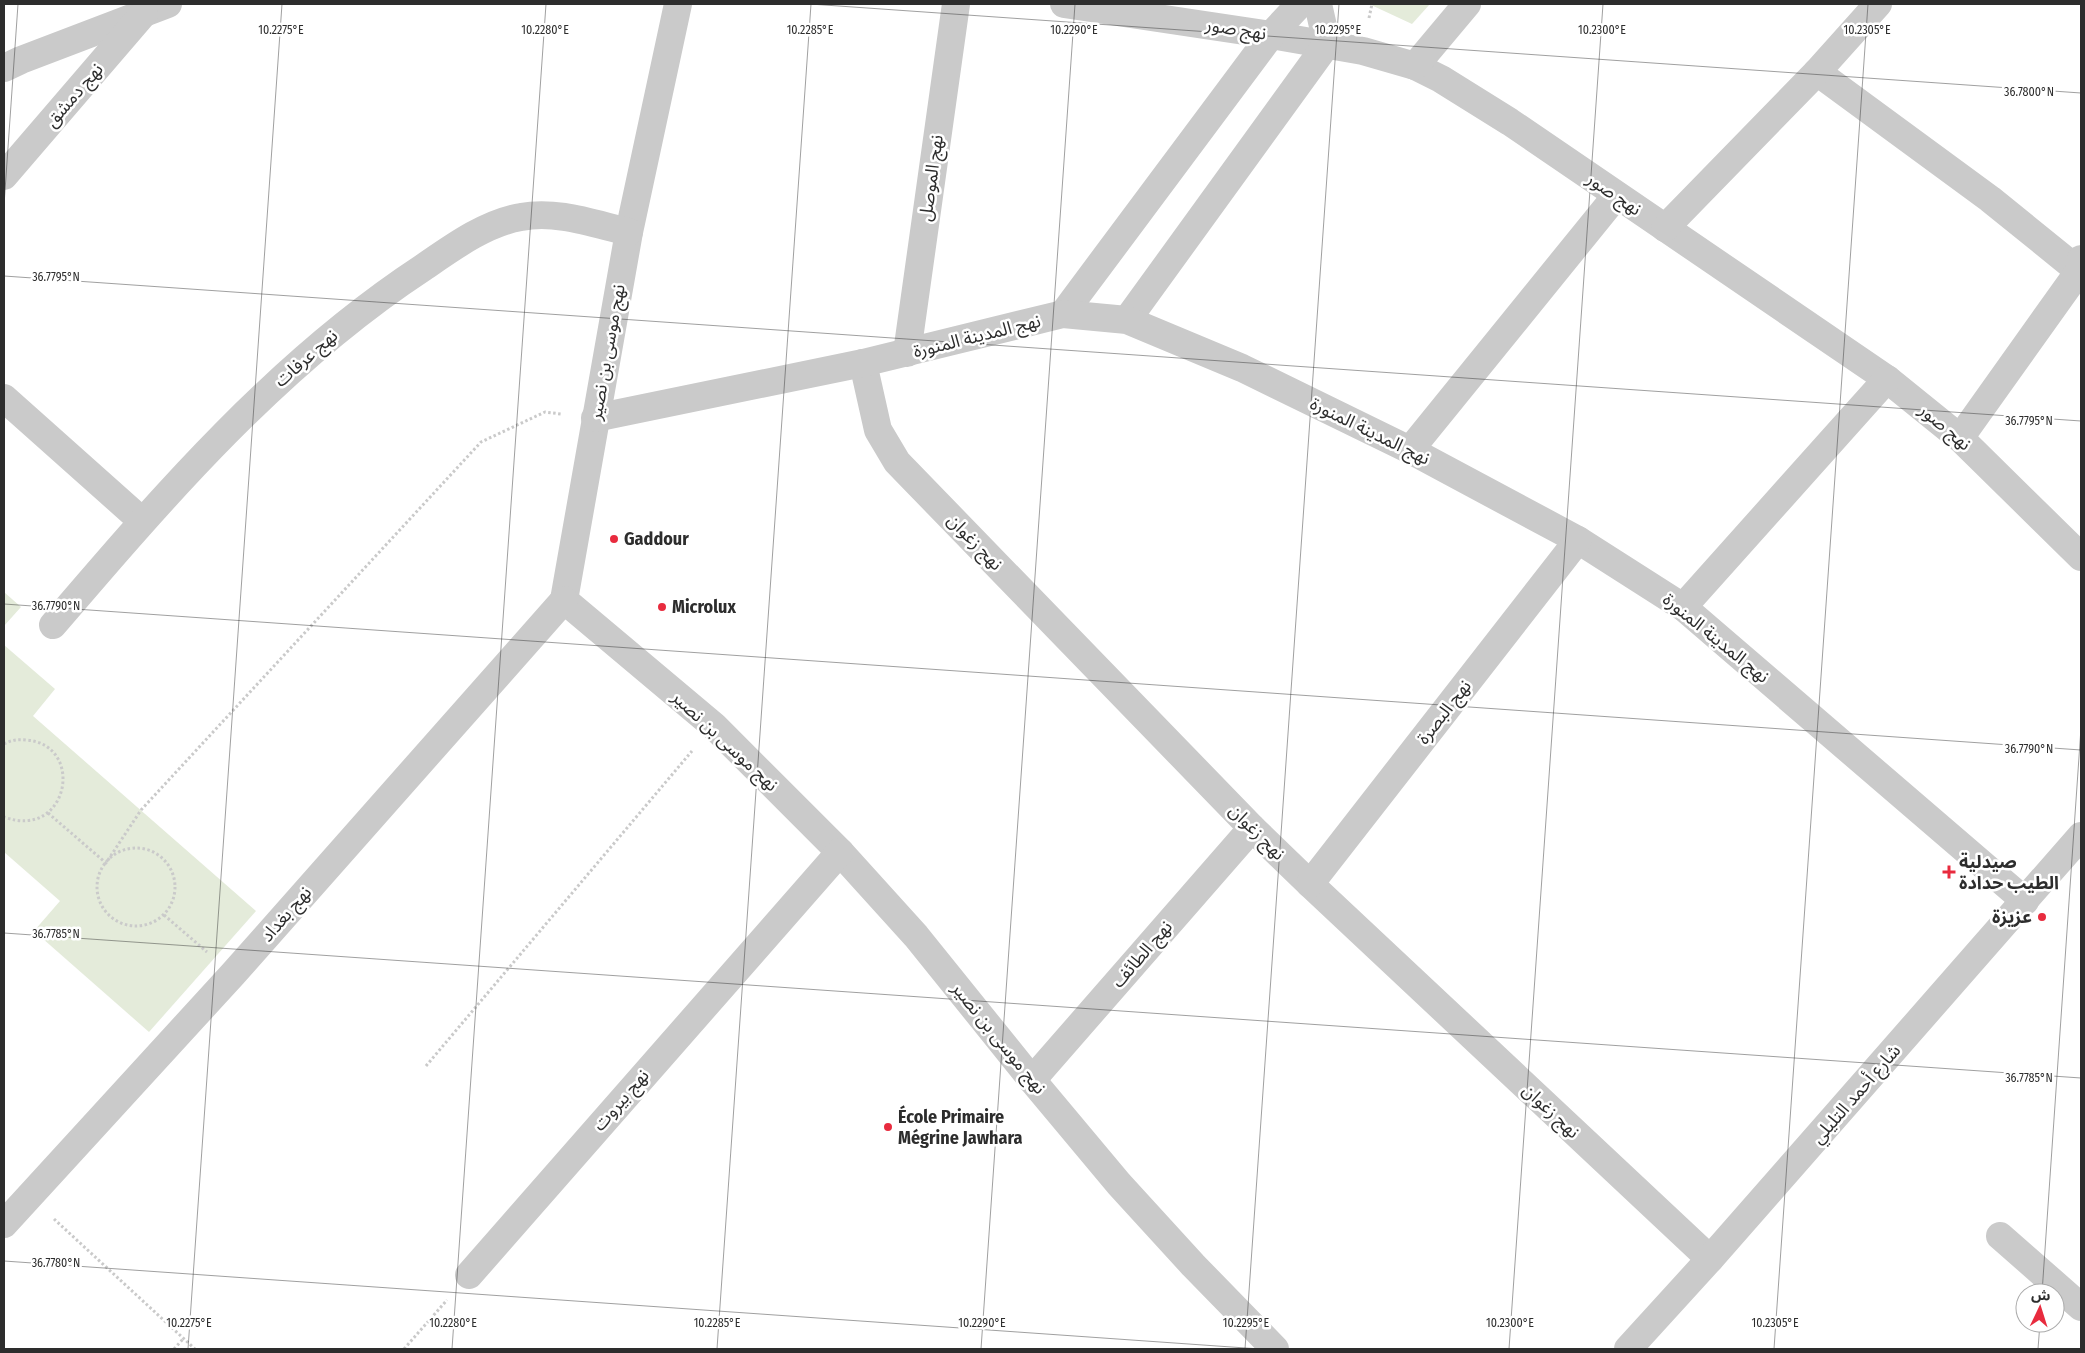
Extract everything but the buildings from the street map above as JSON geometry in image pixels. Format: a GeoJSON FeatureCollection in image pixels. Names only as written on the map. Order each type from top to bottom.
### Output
{"type":"FeatureCollection","features":[{"type":"Feature","properties":{"kind":"street","name":"نهج موسى بن نصير"},"geometry":{"type":"LineString","coordinates":[[678,4],[629,232],[564,600],[714,726],[840,852],[916,936],[1032,1080],[1126,1191],[1193,1265],[1275,1349]]}},
{"type":"Feature","properties":{"kind":"street","name":"نهج الموصل"},"geometry":{"type":"LineString","coordinates":[[907,353],[956,4]]}},
{"type":"Feature","properties":{"kind":"street","name":"نهج صور"},"geometry":{"type":"LineString","coordinates":[[1064,4],[1272,35],[1363,51],[1415,66],[1441,79],[1510,122],[1887,379],[1960,438],[2081,557]]}},
{"type":"Feature","properties":{"kind":"street"},"geometry":{"type":"LineString","coordinates":[[1063,314],[1272,35],[1300,4]]}},
{"type":"Feature","properties":{"kind":"street"},"geometry":{"type":"LineString","coordinates":[[1127,320],[1327,44],[1318,4]]}},
{"type":"Feature","properties":{"kind":"street"},"geometry":{"type":"LineString","coordinates":[[1415,66],[1467,4]]}},
{"type":"Feature","properties":{"kind":"street"},"geometry":{"type":"LineString","coordinates":[[1665,228],[1817,72],[1878,4]]}},
{"type":"Feature","properties":{"kind":"street"},"geometry":{"type":"LineString","coordinates":[[4,68],[156,8]]}},
{"type":"Feature","properties":{"kind":"street","name":"نهج دمشق"},"geometry":{"type":"LineString","coordinates":[[4,176],[156,8]]}},
{"type":"Feature","properties":{"kind":"street"},"geometry":{"type":"LineString","coordinates":[[1817,72],[2080,265],[1960,438]]}},
{"type":"Feature","properties":{"kind":"street"},"geometry":{"type":"LineString","coordinates":[[1410,450],[1616,196]]}},
{"type":"Feature","properties":{"kind":"street","name":"نهج عرفات"},"geometry":{"type":"LineString","coordinates":[[53,625],[142,521],[236,422],[290,371],[387,291],[448,251],[503,221],[537,215],[573,218],[629,232]]}},
{"type":"Feature","properties":{"kind":"street","name":"نهج المدينة المنورة"},"geometry":{"type":"LineString","coordinates":[[595,418],[863,363],[1063,314],[1127,320],[1242,368],[1410,450],[1578,540],[1683,607],[2025,902]]}},
{"type":"Feature","properties":{"kind":"street","name":"نهج زغوان"},"geometry":{"type":"LineString","coordinates":[[863,363],[878,430],[897,462],[1252,828],[1710,1259]]}},
{"type":"Feature","properties":{"kind":"street"},"geometry":{"type":"LineString","coordinates":[[1683,607],[1887,379]]}},
{"type":"Feature","properties":{"kind":"street"},"geometry":{"type":"LineString","coordinates":[[4,398],[142,521]]}},
{"type":"Feature","properties":{"kind":"street","name":"نهج البصرة"},"geometry":{"type":"LineString","coordinates":[[1310,884],[1578,540]]}},
{"type":"Feature","properties":{"kind":"street","name":"نهج بغداد"},"geometry":{"type":"LineString","coordinates":[[4,1224],[233,974],[564,600]]}},
{"type":"Feature","properties":{"kind":"street","name":"نهج الطائف"},"geometry":{"type":"LineString","coordinates":[[1032,1080],[1252,828]]}},
{"type":"Feature","properties":{"kind":"street","name":"شارع أحمد التليلي"},"geometry":{"type":"LineString","coordinates":[[1628,1349],[1710,1259],[2081,836]]}},
{"type":"Feature","properties":{"kind":"street","name":"نهج بيروت"},"geometry":{"type":"LineString","coordinates":[[469,1275],[840,852]]}},
{"type":"Feature","properties":{"kind":"street"},"geometry":{"type":"LineString","coordinates":[[2000,1236],[2081,1308]]}},
{"type":"Feature","properties":{"kind":"path"},"geometry":{"type":"LineString","coordinates":[[106,862],[123,851],[136,848],[158,855],[168,864],[174,876],[176,890],[172,904],[164,915],[144,926],[130,926],[116,921],[106,912],[98,897],[97,884],[99,874],[106,862],[141,810],[481,442],[545,412],[595,418]]}},
{"type":"Feature","properties":{"kind":"path"},"geometry":{"type":"LineString","coordinates":[[426,1066],[714,726]]}},
{"type":"Feature","properties":{"kind":"path"},"geometry":{"type":"LineString","coordinates":[[4,744],[19,740],[33,740],[53,752],[61,764],[64,786],[58,802],[39,818],[14,821],[4,817]]}},
{"type":"Feature","properties":{"kind":"path"},"geometry":{"type":"LineString","coordinates":[[48,812],[106,862]]}},
{"type":"Feature","properties":{"kind":"path"},"geometry":{"type":"LineString","coordinates":[[164,915],[233,974]]}},
{"type":"Feature","properties":{"kind":"path"},"geometry":{"type":"LineString","coordinates":[[29,1196],[195,1349]]}},
{"type":"Feature","properties":{"kind":"path"},"geometry":{"type":"LineString","coordinates":[[404,1349],[469,1275]]}},
{"type":"Feature","properties":{"kind":"path"},"geometry":{"type":"LineString","coordinates":[[174,1349],[183,1339]]}},
{"type":"Feature","properties":{"kind":"green space"},"geometry":{"type":"Polygon","coordinates":[[[1369,4],[1430,4],[1412,24],[1369,4]]]}},
{"type":"Feature","properties":{"kind":"green space"},"geometry":{"type":"Polygon","coordinates":[[[4,592],[21,607],[4,626],[4,592]]]}},
{"type":"Feature","properties":{"kind":"green space"},"geometry":{"type":"Polygon","coordinates":[[[4,645],[55,689],[33,716],[256,911],[149,1032],[34,931],[60,901],[4,852],[4,645]]]}},
{"type":"Feature","properties":{"kind":"place","name":"Gaddour"},"geometry":{"type":"Point","coordinates":[614,539]}},
{"type":"Feature","properties":{"kind":"place","name":"Microlux"},"geometry":{"type":"Point","coordinates":[662,607]}},
{"type":"Feature","properties":{"kind":"place","name":"صيدلية الطيب حدادة"},"geometry":{"type":"Point","coordinates":[1949,872]}},
{"type":"Feature","properties":{"kind":"place","name":"عزيزة"},"geometry":{"type":"Point","coordinates":[2042,917]}},
{"type":"Feature","properties":{"kind":"place","name":"École Primaire Mégrine Jawhara"},"geometry":{"type":"Point","coordinates":[888,1127]}}]}
